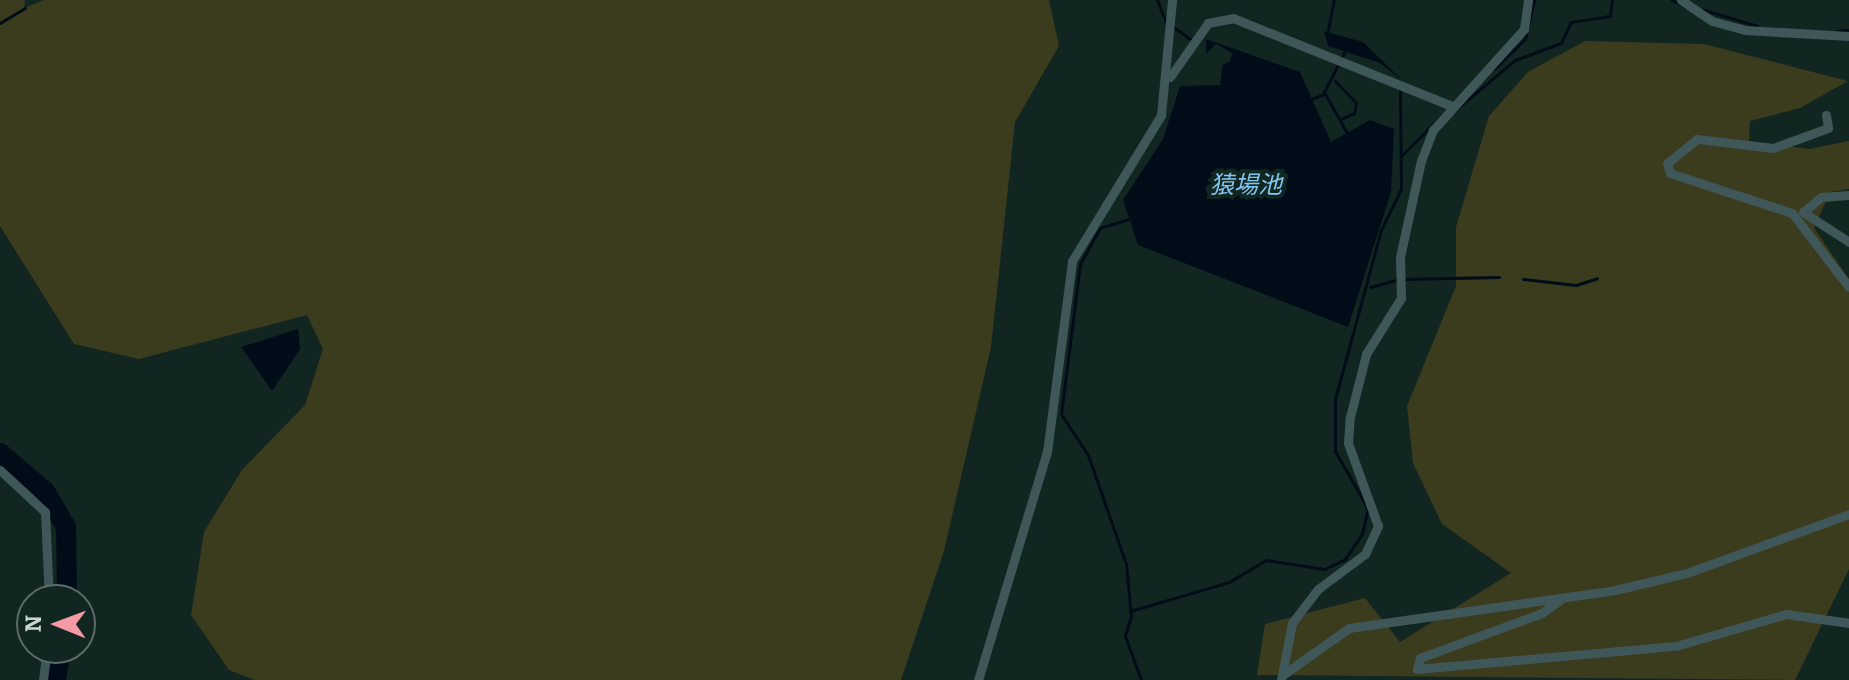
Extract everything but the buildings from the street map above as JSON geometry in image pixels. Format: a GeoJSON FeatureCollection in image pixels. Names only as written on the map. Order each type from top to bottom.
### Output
{"type":"FeatureCollection","features":[{"type":"Feature","properties":{"kind":"street"},"geometry":{"type":"LineString","coordinates":[[1170,77],[1172,0]]}},
{"type":"Feature","properties":{"kind":"street"},"geometry":{"type":"LineString","coordinates":[[1282,677],[1292,623],[1318,589],[1365,554],[1378,526],[1348,443],[1350,417],[1366,354],[1401,298],[1400,257],[1421,161],[1448,111],[1515,42],[1528,0]]}},
{"type":"Feature","properties":{"kind":"street"},"geometry":{"type":"LineString","coordinates":[[1681,0],[1694,11],[1745,30],[1849,36]]}},
{"type":"Feature","properties":{"kind":"street"},"geometry":{"type":"LineString","coordinates":[[978,680],[1047,452],[1076,247],[1143,155],[1170,77],[1208,23],[1226,17],[1343,57],[1448,111]]}},
{"type":"Feature","properties":{"kind":"street"},"geometry":{"type":"LineString","coordinates":[[1826,115],[1828,128],[1773,148],[1697,139],[1667,163],[1670,173],[1792,213],[1849,287]]}},
{"type":"Feature","properties":{"kind":"street"},"geometry":{"type":"LineString","coordinates":[[1849,195],[1821,197],[1803,212],[1849,242]]}},
{"type":"Feature","properties":{"kind":"street"},"geometry":{"type":"LineString","coordinates":[[0,470],[45,512],[48,584]]}},
{"type":"Feature","properties":{"kind":"street"},"geometry":{"type":"LineString","coordinates":[[1282,677],[1349,628],[1429,611],[1561,599],[1687,573],[1849,514]]}},
{"type":"Feature","properties":{"kind":"street"},"geometry":{"type":"LineString","coordinates":[[1561,599],[1542,613],[1420,658],[1417,669],[1676,646],[1786,614],[1849,623]]}},
{"type":"Feature","properties":{"kind":"shaded area"},"geometry":{"type":"Polygon","coordinates":[[[0,0],[25,0],[24,8],[44,0],[1049,0],[1059,46],[1015,122],[991,347],[944,551],[901,680],[255,680],[229,670],[191,615],[204,532],[242,470],[305,405],[323,349],[307,315],[139,359],[74,344],[0,226],[0,0]]]}},
{"type":"Feature","properties":{"kind":"shaded area"},"geometry":{"type":"Polygon","coordinates":[[[1585,41],[1704,44],[1848,81],[1800,108],[1750,121],[1749,141],[1809,149],[1849,141],[1849,189],[1830,192],[1814,228],[1849,279],[1849,569],[1795,680],[1257,675],[1265,624],[1365,598],[1400,642],[1511,573],[1442,524],[1413,463],[1407,406],[1456,286],[1456,227],[1489,116],[1528,72],[1585,41]]]}},
{"type":"Feature","properties":{"kind":"water"},"geometry":{"type":"Polygon","coordinates":[[[1324,31],[1363,42],[1403,81],[1380,63],[1328,46],[1324,31]]]}},
{"type":"Feature","properties":{"kind":"water","name":"猿場池"},"geometry":{"type":"Polygon","coordinates":[[[1206,39],[1300,72],[1331,142],[1370,120],[1394,129],[1391,192],[1348,327],[1138,245],[1123,200],[1163,139],[1180,86],[1220,85],[1223,64],[1230,62],[1232,53],[1216,44],[1206,54],[1206,39]]]}},
{"type":"Feature","properties":{"kind":"water"},"geometry":{"type":"Polygon","coordinates":[[[298,329],[300,349],[272,391],[241,347],[298,329]]]}},
{"type":"Feature","properties":{"kind":"waterway"},"geometry":{"type":"LineString","coordinates":[[1157,0],[1166,22]]}},
{"type":"Feature","properties":{"kind":"waterway"},"geometry":{"type":"LineString","coordinates":[[1327,35],[1334,0]]}},
{"type":"Feature","properties":{"kind":"waterway"},"geometry":{"type":"LineString","coordinates":[[1494,69],[1525,39],[1534,0]]}},
{"type":"Feature","properties":{"kind":"waterway"},"geometry":{"type":"LineString","coordinates":[[1454,111],[1515,60],[1561,43],[1571,22],[1610,16],[1612,0]]}},
{"type":"Feature","properties":{"kind":"waterway"},"geometry":{"type":"LineString","coordinates":[[1672,0],[1694,11]]}},
{"type":"Feature","properties":{"kind":"waterway"},"geometry":{"type":"LineString","coordinates":[[0,23],[25,8]]}},
{"type":"Feature","properties":{"kind":"waterway"},"geometry":{"type":"LineString","coordinates":[[1701,9],[1758,26]]}},
{"type":"Feature","properties":{"kind":"waterway"},"geometry":{"type":"LineString","coordinates":[[1175,28],[1190,39]]}},
{"type":"Feature","properties":{"kind":"waterway"},"geometry":{"type":"LineString","coordinates":[[1837,31],[1849,30]]}},
{"type":"Feature","properties":{"kind":"waterway"},"geometry":{"type":"LineString","coordinates":[[1346,49],[1324,92],[1347,133]]}},
{"type":"Feature","properties":{"kind":"waterway"},"geometry":{"type":"LineString","coordinates":[[1335,81],[1356,103],[1354,113],[1341,119]]}},
{"type":"Feature","properties":{"kind":"waterway"},"geometry":{"type":"LineString","coordinates":[[1130,611],[1229,582],[1266,560],[1324,569],[1345,559],[1362,534],[1368,509],[1335,451],[1335,399],[1381,230],[1401,189],[1400,86]]}},
{"type":"Feature","properties":{"kind":"waterway"},"geometry":{"type":"LineString","coordinates":[[1309,100],[1324,94]]}},
{"type":"Feature","properties":{"kind":"waterway"},"geometry":{"type":"LineString","coordinates":[[1401,156],[1443,114]]}},
{"type":"Feature","properties":{"kind":"waterway"},"geometry":{"type":"LineString","coordinates":[[1132,218],[1100,228],[1080,264],[1061,414],[1088,455],[1126,564],[1131,616],[1125,636],[1141,680]]}},
{"type":"Feature","properties":{"kind":"waterway"},"geometry":{"type":"LineString","coordinates":[[1405,279],[1499,277]]}},
{"type":"Feature","properties":{"kind":"waterway"},"geometry":{"type":"LineString","coordinates":[[1523,279],[1576,285],[1597,278]]}},
{"type":"Feature","properties":{"kind":"waterway"},"geometry":{"type":"LineString","coordinates":[[1370,287],[1397,280]]}},
{"type":"Feature","properties":{"kind":"waterway"},"geometry":{"type":"LineString","coordinates":[[0,453],[45,491],[66,527],[67,584]]}},
{"type":"Feature","properties":{"kind":"waterway"},"geometry":{"type":"LineString","coordinates":[[56,680],[58,664]]}}]}
